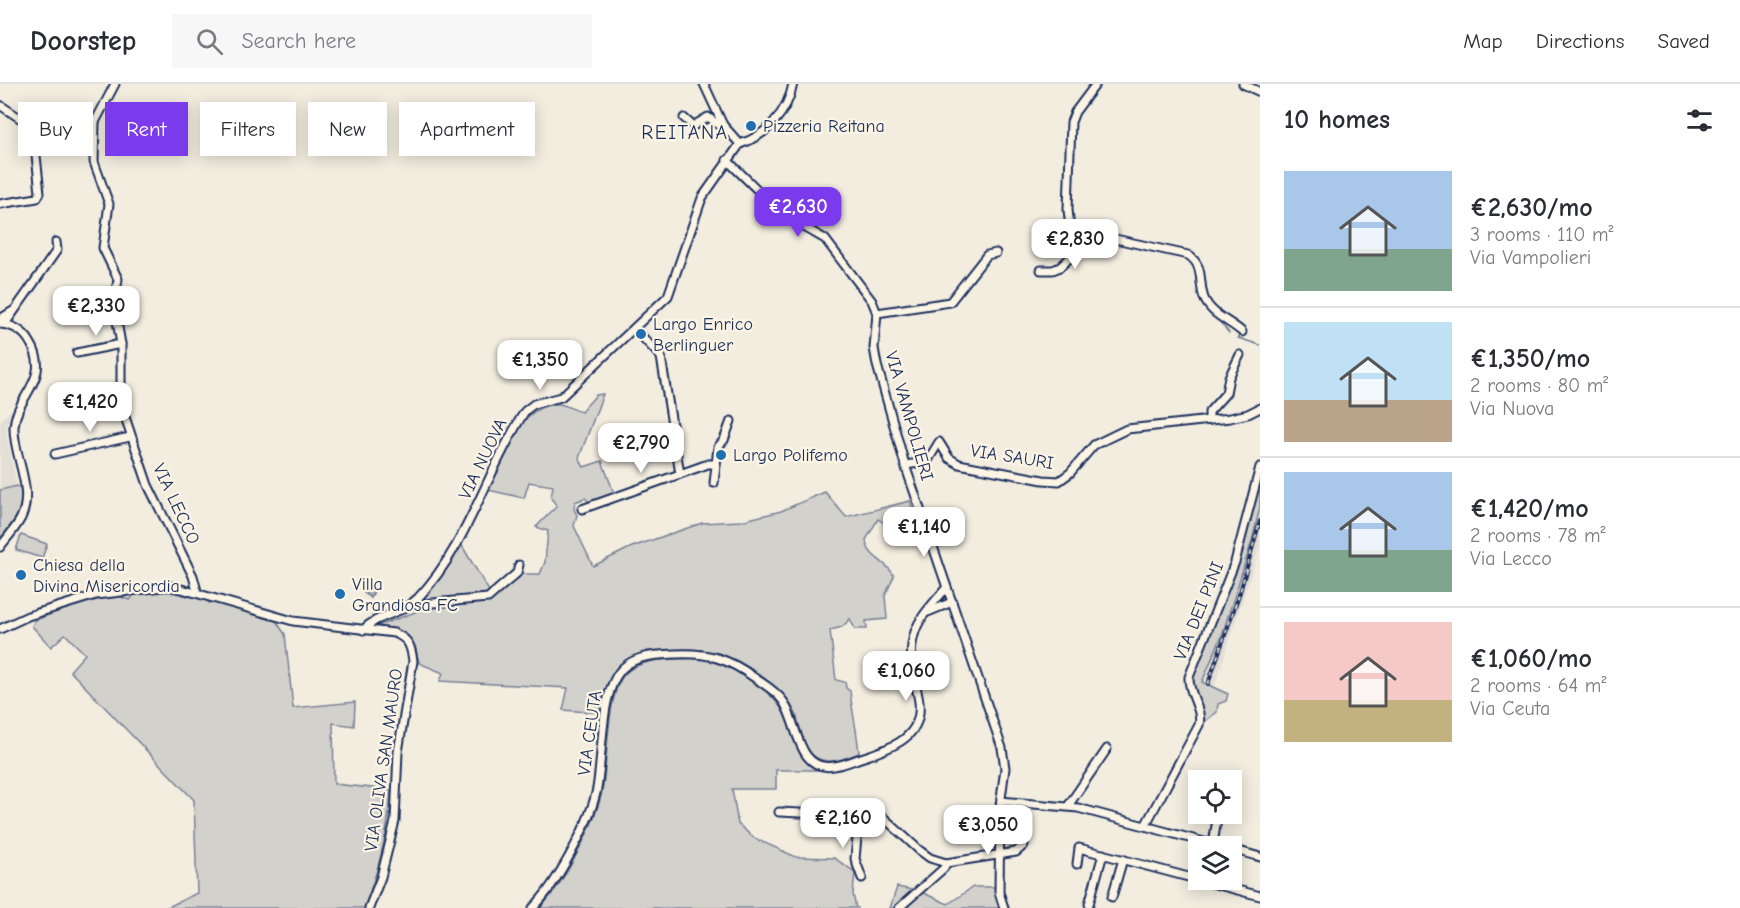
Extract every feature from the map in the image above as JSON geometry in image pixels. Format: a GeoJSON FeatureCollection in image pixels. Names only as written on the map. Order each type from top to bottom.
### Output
{"type":"FeatureCollection","features":[{"type":"Feature","properties":{"kind":"street","name":"VIA LECCO"},"geometry":{"type":"LineString","coordinates":[[115,84],[95,122],[94,162],[109,204],[102,243],[117,273],[114,313],[121,344],[119,387],[130,437],[148,485],[189,568],[197,591]]}},
{"type":"Feature","properties":{"kind":"street"},"geometry":{"type":"LineString","coordinates":[[704,84],[723,125],[740,144]]}},
{"type":"Feature","properties":{"kind":"street","name":"VIA NUOVA"},"geometry":{"type":"LineString","coordinates":[[363,630],[411,605],[445,566],[525,411],[534,404],[561,397],[635,329],[671,292],[697,210],[727,160],[740,144],[755,137],[780,116],[788,104],[793,84]]}},
{"type":"Feature","properties":{"kind":"street"},"geometry":{"type":"LineString","coordinates":[[1096,84],[1072,117],[1068,209],[1070,229],[1151,246],[1193,259],[1200,269],[1204,299],[1217,316],[1242,332]]}},
{"type":"Feature","properties":{"kind":"street"},"geometry":{"type":"LineString","coordinates":[[1243,84],[1260,93]]}},
{"type":"Feature","properties":{"kind":"street"},"geometry":{"type":"LineString","coordinates":[[0,105],[33,127],[40,194],[37,198],[0,204]]}},
{"type":"Feature","properties":{"kind":"street"},"geometry":{"type":"LineString","coordinates":[[684,118],[693,126],[708,117],[723,125]]}},
{"type":"Feature","properties":{"kind":"street"},"geometry":{"type":"LineString","coordinates":[[727,160],[783,215],[825,239],[872,301],[877,313],[950,302],[987,255],[996,253]]}},
{"type":"Feature","properties":{"kind":"street"},"geometry":{"type":"LineString","coordinates":[[1041,270],[1053,270],[1060,267],[1096,234]]}},
{"type":"Feature","properties":{"kind":"street"},"geometry":{"type":"LineString","coordinates":[[0,548],[19,522],[25,508],[26,491],[14,425],[18,410],[32,389],[37,369],[35,353],[29,340],[20,330],[2,322],[15,310],[57,250],[56,242]]}},
{"type":"Feature","properties":{"kind":"street","name":"VIA VAMPOLIERI"},"geometry":{"type":"LineString","coordinates":[[877,313],[875,355],[905,465],[1002,748],[1005,768],[1001,801],[999,892],[1004,908]]}},
{"type":"Feature","properties":{"kind":"street"},"geometry":{"type":"LineString","coordinates":[[635,329],[661,357],[680,474]]}},
{"type":"Feature","properties":{"kind":"street"},"geometry":{"type":"LineString","coordinates":[[77,353],[121,344]]}},
{"type":"Feature","properties":{"kind":"street"},"geometry":{"type":"LineString","coordinates":[[1209,420],[1209,412],[1226,393],[1229,377],[1240,355]]}},
{"type":"Feature","properties":{"kind":"street","name":"VIA SAURI"},"geometry":{"type":"LineString","coordinates":[[905,465],[927,462],[939,442],[949,458],[959,464],[1059,481],[1070,473],[1094,445],[1127,429],[1248,414],[1260,408]]}},
{"type":"Feature","properties":{"kind":"street"},"geometry":{"type":"LineString","coordinates":[[714,483],[718,447],[731,420]]}},
{"type":"Feature","properties":{"kind":"street"},"geometry":{"type":"LineString","coordinates":[[55,454],[130,437]]}},
{"type":"Feature","properties":{"kind":"street"},"geometry":{"type":"LineString","coordinates":[[582,509],[708,464],[716,464]]}},
{"type":"Feature","properties":{"kind":"street","name":"VIA DEI PINI"},"geometry":{"type":"LineString","coordinates":[[1145,826],[1199,725],[1200,715],[1190,694],[1189,677],[1235,562],[1260,467]]}},
{"type":"Feature","properties":{"kind":"street"},"geometry":{"type":"LineString","coordinates":[[411,605],[488,598],[517,573],[519,565]]}},
{"type":"Feature","properties":{"kind":"street"},"geometry":{"type":"LineString","coordinates":[[182,588],[190,575],[189,568]]}},
{"type":"Feature","properties":{"kind":"street","name":"VIA OLIVA SAN MAURO"},"geometry":{"type":"LineString","coordinates":[[0,629],[28,616],[96,595],[156,586],[197,591],[293,621],[394,633],[406,639],[412,648],[413,660],[398,752],[395,821],[381,877],[369,908]]}},
{"type":"Feature","properties":{"kind":"street","name":"VIA CEUTA"},"geometry":{"type":"LineString","coordinates":[[533,908],[553,885],[591,810],[598,784],[609,693],[615,677],[625,666],[649,656],[693,653],[729,661],[768,687],[782,700],[808,758],[819,765],[835,766],[897,745],[914,728],[919,705],[911,650],[916,627],[947,586]]}},
{"type":"Feature","properties":{"kind":"street"},"geometry":{"type":"LineString","coordinates":[[926,613],[952,602]]}},
{"type":"Feature","properties":{"kind":"street"},"geometry":{"type":"LineString","coordinates":[[1068,806],[1107,749]]}},
{"type":"Feature","properties":{"kind":"street"},"geometry":{"type":"LineString","coordinates":[[1001,801],[1068,806],[1188,838]]}},
{"type":"Feature","properties":{"kind":"street"},"geometry":{"type":"LineString","coordinates":[[779,812],[859,815],[887,819],[919,850],[930,858],[946,863],[1001,852],[1016,852],[1023,844]]}},
{"type":"Feature","properties":{"kind":"street"},"geometry":{"type":"LineString","coordinates":[[859,815],[855,859],[862,878]]}},
{"type":"Feature","properties":{"kind":"street"},"geometry":{"type":"LineString","coordinates":[[1077,864],[1079,848],[1260,896]]}},
{"type":"Feature","properties":{"kind":"street"},"geometry":{"type":"LineString","coordinates":[[1242,852],[1260,857]]}},
{"type":"Feature","properties":{"kind":"street"},"geometry":{"type":"LineString","coordinates":[[1089,904],[1103,854]]}},
{"type":"Feature","properties":{"kind":"street"},"geometry":{"type":"LineString","coordinates":[[1112,897],[1123,859]]}},
{"type":"Feature","properties":{"kind":"street"},"geometry":{"type":"LineString","coordinates":[[899,908],[945,868],[946,863]]}},
{"type":"Feature","properties":{"kind":"shaded area"},"geometry":{"type":"Polygon","coordinates":[[[603,394],[579,458],[584,467],[602,461],[614,493],[589,502],[585,498],[575,502],[574,509],[577,515],[574,526],[593,566],[632,547],[702,523],[741,521],[781,511],[825,492],[846,517],[910,501],[921,530],[887,525],[878,519],[866,540],[870,551],[887,566],[894,576],[885,596],[887,619],[866,621],[867,629],[855,629],[850,619],[842,627],[830,630],[836,680],[845,682],[846,688],[850,691],[859,753],[832,761],[815,757],[807,748],[795,712],[784,696],[745,665],[718,653],[680,650],[647,651],[636,655],[627,660],[614,674],[606,691],[602,713],[563,710],[568,688],[440,681],[443,673],[419,663],[415,646],[408,636],[375,627],[426,608],[489,601],[521,574],[540,574],[545,562],[548,531],[536,527],[557,506],[551,498],[553,486],[529,482],[524,498],[488,490],[514,435],[533,413],[545,406],[559,404],[581,412],[596,395],[603,394]]]}},
{"type":"Feature","properties":{"kind":"shaded area"},"geometry":{"type":"Polygon","coordinates":[[[15,407],[11,420],[7,422],[6,432],[17,486],[0,490],[0,421],[15,407]]]}},
{"type":"Feature","properties":{"kind":"shaded area"},"geometry":{"type":"Polygon","coordinates":[[[1260,476],[1260,507],[1252,541],[1222,635],[1202,682],[1228,694],[1226,701],[1218,704],[1217,712],[1204,722],[1192,690],[1192,677],[1233,575],[1260,476]]]}},
{"type":"Feature","properties":{"kind":"shaded area"},"geometry":{"type":"Polygon","coordinates":[[[17,486],[20,488],[21,496],[19,510],[0,539],[0,490],[17,486]]]}},
{"type":"Feature","properties":{"kind":"shaded area"},"geometry":{"type":"Polygon","coordinates":[[[1260,507],[1260,547],[1214,688],[1202,682],[1222,635],[1260,507]]]}},
{"type":"Feature","properties":{"kind":"shaded area"},"geometry":{"type":"Polygon","coordinates":[[[21,535],[47,544],[42,558],[16,550],[21,535]]]}},
{"type":"Feature","properties":{"kind":"shaded area"},"geometry":{"type":"Polygon","coordinates":[[[461,544],[489,591],[484,595],[422,601],[461,544]]]}},
{"type":"Feature","properties":{"kind":"shaded area"},"geometry":{"type":"Polygon","coordinates":[[[369,581],[376,586],[371,598],[364,593],[366,583],[369,581]]]}},
{"type":"Feature","properties":{"kind":"shaded area"},"geometry":{"type":"Polygon","coordinates":[[[159,590],[205,599],[209,603],[213,602],[276,621],[285,634],[293,708],[355,702],[354,726],[333,723],[334,784],[391,790],[382,850],[364,908],[166,908],[197,893],[194,800],[70,671],[85,654],[65,634],[51,647],[32,626],[34,621],[62,609],[119,596],[130,600],[134,595],[159,590]]]}},
{"type":"Feature","properties":{"kind":"shaded area"},"geometry":{"type":"Polygon","coordinates":[[[696,658],[708,660],[735,671],[748,678],[771,697],[786,718],[799,752],[816,770],[776,770],[776,789],[732,789],[738,824],[754,838],[796,857],[834,858],[855,872],[853,894],[856,908],[540,908],[567,871],[597,809],[604,783],[611,712],[619,683],[626,673],[641,664],[659,660],[696,658]]]}},
{"type":"Feature","properties":{"kind":"shaded area"},"geometry":{"type":"Polygon","coordinates":[[[897,887],[917,891],[897,908],[890,908],[897,887]]]}},
{"type":"Feature","properties":{"kind":"shaded area"},"geometry":{"type":"Polygon","coordinates":[[[973,887],[996,887],[1000,908],[902,908],[921,892],[948,904],[973,887]]]}},
{"type":"Feature","properties":{"kind":"waterway"},"geometry":{"type":"LineString","coordinates":[[1217,318],[1229,333]]}},
{"type":"Feature","properties":{"kind":"waterway"},"geometry":{"type":"LineString","coordinates":[[1238,338],[1260,345]]}},
{"type":"Feature","properties":{"kind":"railway"},"geometry":{"type":"LineString","coordinates":[[1208,684],[1240,592],[1260,521]]}},
{"type":"Feature","properties":{"kind":"place","name":"Pizzeria Reitana"},"geometry":{"type":"Point","coordinates":[751,126]}},
{"type":"Feature","properties":{"kind":"place","name":"Largo Enrico Berlinguer"},"geometry":{"type":"Point","coordinates":[641,334]}},
{"type":"Feature","properties":{"kind":"place","name":"Largo Polifemo"},"geometry":{"type":"Point","coordinates":[721,455]}},
{"type":"Feature","properties":{"kind":"place","name":"Chiesa della Divina Misericordia"},"geometry":{"type":"Point","coordinates":[21,575]}},
{"type":"Feature","properties":{"kind":"place","name":"Villa Grandiosa FC"},"geometry":{"type":"Point","coordinates":[340,594]}},
{"type":"Feature","properties":{"kind":"district","name":"REITANA"},"geometry":{"type":"Point","coordinates":[685,132]}}]}
